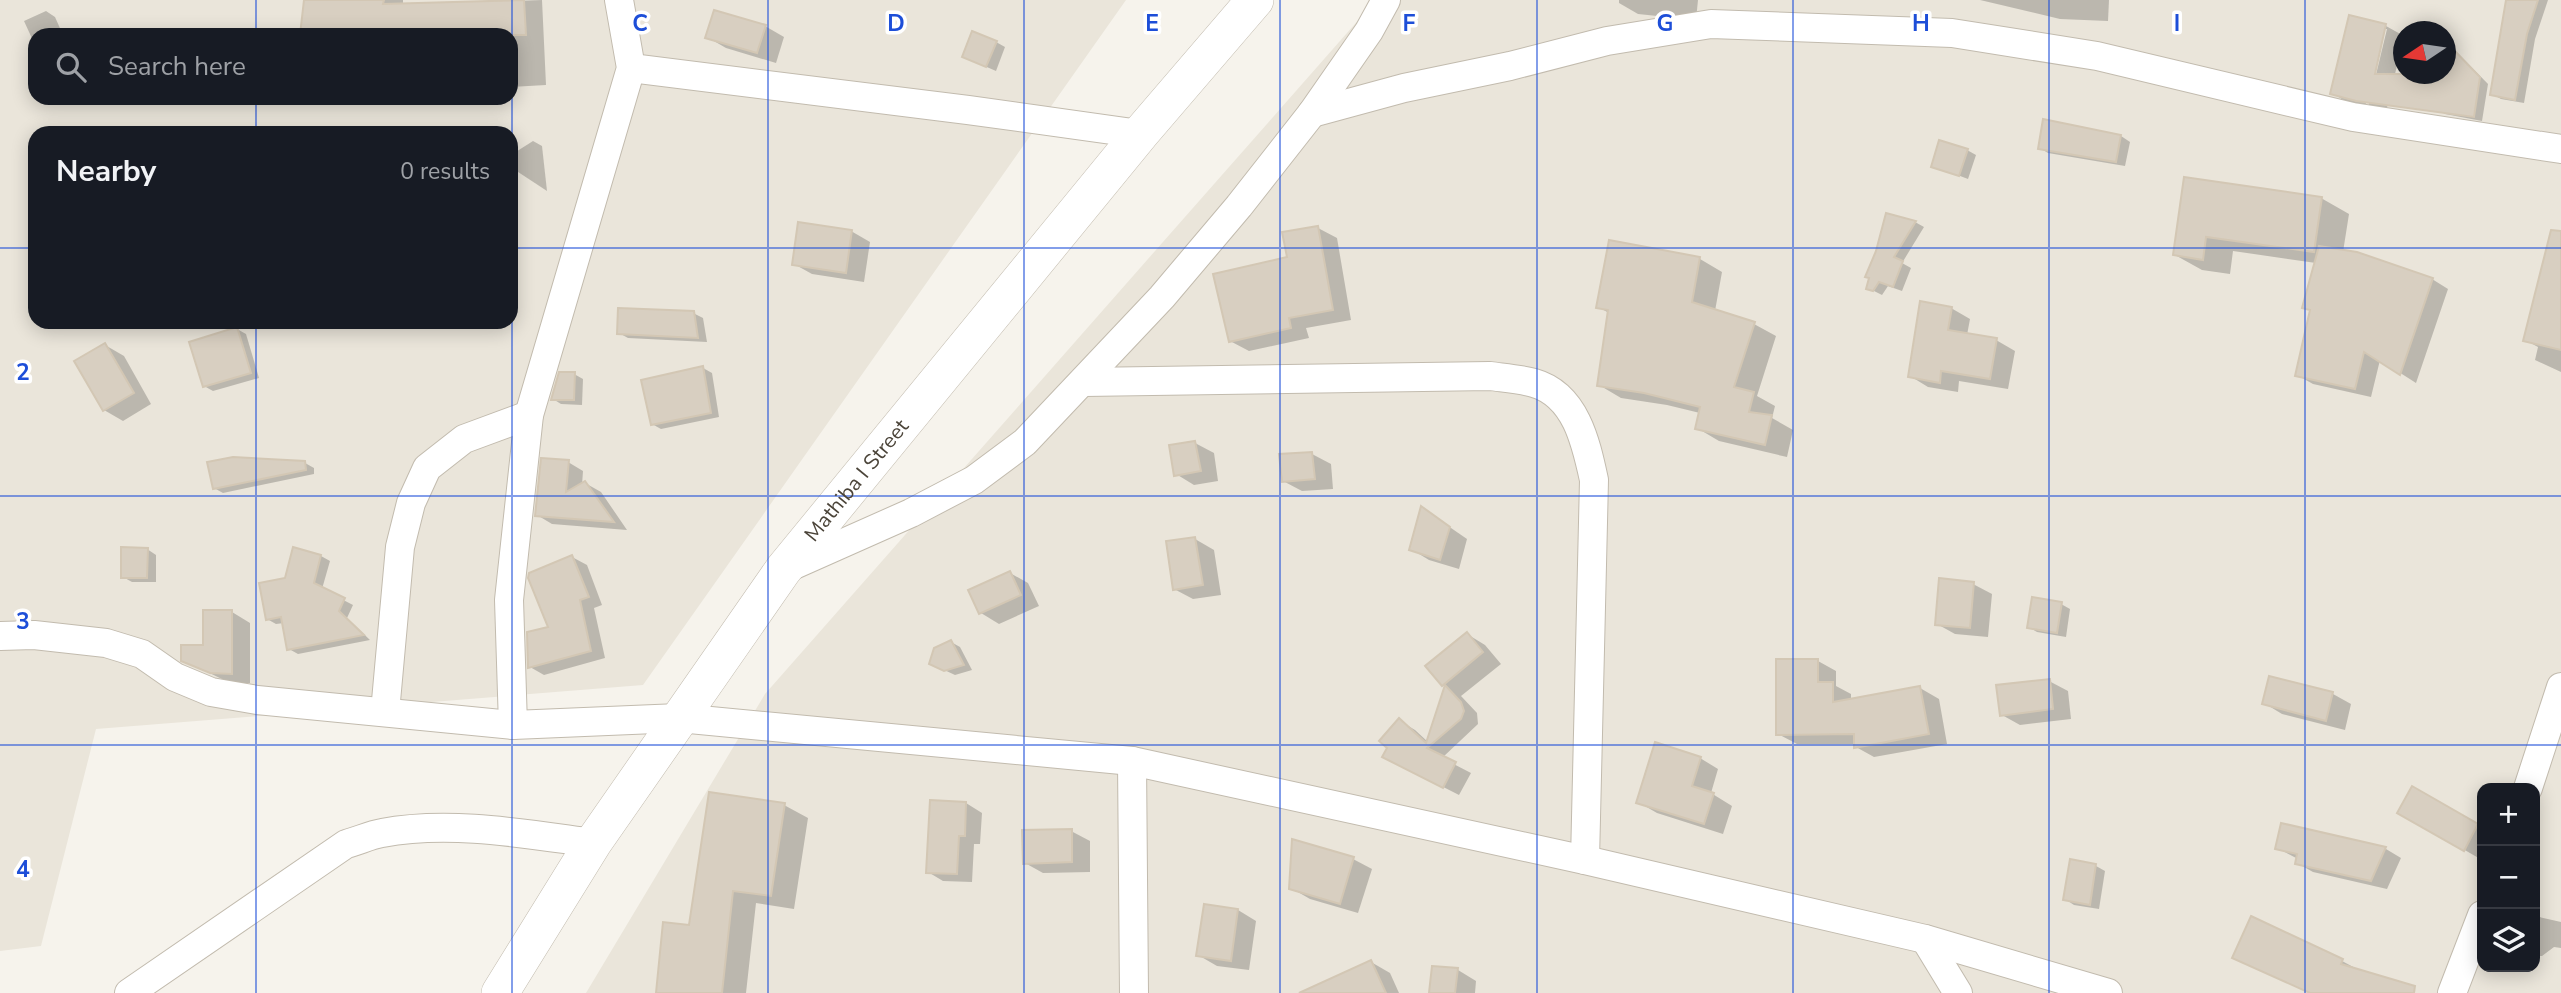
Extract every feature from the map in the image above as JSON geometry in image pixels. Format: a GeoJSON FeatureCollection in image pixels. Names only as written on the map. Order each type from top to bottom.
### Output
{"type":"FeatureCollection","features":[{"type":"Feature","properties":{"kind":"street"},"geometry":{"type":"LineString","coordinates":[[513,725],[509,600],[529,415],[631,68],[620,0]]}},
{"type":"Feature","properties":{"kind":"street","name":"Mathiba I Street"},"geometry":{"type":"LineString","coordinates":[[500,993],[593,843],[783,570],[1140,134],[1255,0]]}},
{"type":"Feature","properties":{"kind":"street"},"geometry":{"type":"LineString","coordinates":[[783,570],[911,513],[974,480],[1025,442],[1171,287],[1239,206],[1312,113],[1386,0]]}},
{"type":"Feature","properties":{"kind":"street"},"geometry":{"type":"LineString","coordinates":[[1312,113],[1404,88],[1510,66],[1607,41],[1711,24],[1821,27],[1952,33],[2097,56],[2353,117],[2561,149]]}},
{"type":"Feature","properties":{"kind":"street"},"geometry":{"type":"LineString","coordinates":[[631,68],[1140,134]]}},
{"type":"Feature","properties":{"kind":"street"},"geometry":{"type":"LineString","coordinates":[[1084,382],[1490,376],[1536,383],[1556,394],[1572,411],[1587,444],[1594,480],[1585,860]]}},
{"type":"Feature","properties":{"kind":"street"},"geometry":{"type":"LineString","coordinates":[[385,712],[400,547],[411,503],[427,468],[464,439],[529,415]]}},
{"type":"Feature","properties":{"kind":"street"},"geometry":{"type":"LineString","coordinates":[[0,636],[34,635],[106,643],[142,654],[175,677],[211,692],[257,700],[513,725],[679,718],[1132,761],[1585,860],[1925,939],[2108,993]]}},
{"type":"Feature","properties":{"kind":"street"},"geometry":{"type":"LineString","coordinates":[[2530,783],[2561,687]]}},
{"type":"Feature","properties":{"kind":"street"},"geometry":{"type":"LineString","coordinates":[[1132,761],[1134,993]]}},
{"type":"Feature","properties":{"kind":"street"},"geometry":{"type":"LineString","coordinates":[[129,993],[346,844],[381,833],[419,829],[495,831],[593,843]]}},
{"type":"Feature","properties":{"kind":"street"},"geometry":{"type":"LineString","coordinates":[[2452,993],[2477,928]]}},
{"type":"Feature","properties":{"kind":"street"},"geometry":{"type":"LineString","coordinates":[[1925,939],[1958,993]]}},
{"type":"Feature","properties":{"kind":"shaded area"},"geometry":{"type":"Polygon","coordinates":[[[0,0],[1126,0],[643,685],[96,729],[41,946],[0,951],[0,0]]]}},
{"type":"Feature","properties":{"kind":"shaded area"},"geometry":{"type":"Polygon","coordinates":[[[1376,0],[2561,0],[2561,993],[586,993],[765,694],[1376,0]]]}},
{"type":"Feature","properties":{"kind":"building"},"geometry":{"type":"Polygon","coordinates":[[[304,0],[384,0],[383,4],[524,0],[526,35],[518,35],[518,28],[301,28],[304,0]]]}},
{"type":"Feature","properties":{"kind":"building"},"geometry":{"type":"Polygon","coordinates":[[[2506,0],[2538,0],[2527,34],[2515,100],[2490,95],[2506,0]]]}},
{"type":"Feature","properties":{"kind":"building"},"geometry":{"type":"Polygon","coordinates":[[[714,10],[766,25],[757,53],[705,38],[714,10]]]}},
{"type":"Feature","properties":{"kind":"building"},"geometry":{"type":"Polygon","coordinates":[[[2349,15],[2386,24],[2375,74],[2393,74],[2393,84],[2456,84],[2456,52],[2480,77],[2474,117],[2356,101],[2330,94],[2349,15]]]}},
{"type":"Feature","properties":{"kind":"building"},"geometry":{"type":"Polygon","coordinates":[[[972,31],[997,41],[986,67],[962,57],[972,31]]]}},
{"type":"Feature","properties":{"kind":"building"},"geometry":{"type":"Polygon","coordinates":[[[2043,119],[2121,135],[2116,162],[2038,149],[2043,119]]]}},
{"type":"Feature","properties":{"kind":"building"},"geometry":{"type":"Polygon","coordinates":[[[1939,140],[1968,149],[1959,176],[1931,167],[1939,140]]]}},
{"type":"Feature","properties":{"kind":"building"},"geometry":{"type":"Polygon","coordinates":[[[2184,177],[2322,197],[2314,252],[2206,237],[2203,260],[2173,255],[2184,177]]]}},
{"type":"Feature","properties":{"kind":"building"},"geometry":{"type":"Polygon","coordinates":[[[1886,213],[1916,221],[1894,257],[1903,261],[1893,287],[1879,282],[1873,291],[1866,289],[1869,278],[1865,277],[1876,251],[1886,213]]]}},
{"type":"Feature","properties":{"kind":"building"},"geometry":{"type":"Polygon","coordinates":[[[798,222],[852,230],[846,273],[792,265],[798,222]]]}},
{"type":"Feature","properties":{"kind":"building"},"geometry":{"type":"Polygon","coordinates":[[[1318,226],[1333,310],[1289,318],[1291,328],[1229,342],[1213,274],[1287,257],[1282,232],[1318,226]]]}},
{"type":"Feature","properties":{"kind":"building"},"geometry":{"type":"Polygon","coordinates":[[[2551,230],[2561,231],[2561,350],[2523,341],[2551,230]]]}},
{"type":"Feature","properties":{"kind":"building"},"geometry":{"type":"Polygon","coordinates":[[[1609,240],[1700,257],[1692,302],[1755,322],[1734,387],[1754,392],[1749,412],[1772,415],[1765,445],[1695,429],[1700,407],[1644,393],[1597,386],[1608,310],[1596,308],[1609,240]]]}},
{"type":"Feature","properties":{"kind":"building"},"geometry":{"type":"Polygon","coordinates":[[[2319,246],[2357,252],[2433,278],[2400,375],[2364,352],[2355,389],[2295,376],[2310,310],[2302,308],[2319,246]]]}},
{"type":"Feature","properties":{"kind":"building"},"geometry":{"type":"Polygon","coordinates":[[[1920,301],[1952,307],[1948,330],[1997,338],[1990,379],[1941,371],[1940,383],[1908,377],[1920,301]]]}},
{"type":"Feature","properties":{"kind":"building"},"geometry":{"type":"Polygon","coordinates":[[[618,308],[694,311],[698,338],[617,334],[618,308]]]}},
{"type":"Feature","properties":{"kind":"building"},"geometry":{"type":"Polygon","coordinates":[[[238,329],[251,373],[203,387],[189,342],[238,329]]]}},
{"type":"Feature","properties":{"kind":"building"},"geometry":{"type":"Polygon","coordinates":[[[105,343],[134,393],[103,411],[74,361],[105,343]]]}},
{"type":"Feature","properties":{"kind":"building"},"geometry":{"type":"Polygon","coordinates":[[[703,366],[711,413],[651,425],[641,380],[703,366]]]}},
{"type":"Feature","properties":{"kind":"building"},"geometry":{"type":"Polygon","coordinates":[[[559,372],[575,372],[574,400],[551,400],[559,372]]]}},
{"type":"Feature","properties":{"kind":"building"},"geometry":{"type":"Polygon","coordinates":[[[1195,441],[1201,471],[1174,476],[1169,445],[1195,441]]]}},
{"type":"Feature","properties":{"kind":"building"},"geometry":{"type":"Polygon","coordinates":[[[1312,452],[1315,479],[1282,482],[1279,454],[1312,452]]]}},
{"type":"Feature","properties":{"kind":"building"},"geometry":{"type":"Polygon","coordinates":[[[233,457],[305,461],[306,470],[213,489],[207,462],[233,457]]]}},
{"type":"Feature","properties":{"kind":"building"},"geometry":{"type":"Polygon","coordinates":[[[541,458],[569,460],[566,492],[585,481],[614,522],[535,516],[541,458]]]}},
{"type":"Feature","properties":{"kind":"building"},"geometry":{"type":"Polygon","coordinates":[[[1421,506],[1450,527],[1440,560],[1409,550],[1421,506]]]}},
{"type":"Feature","properties":{"kind":"building"},"geometry":{"type":"Polygon","coordinates":[[[1195,537],[1203,585],[1173,590],[1166,541],[1195,537]]]}},
{"type":"Feature","properties":{"kind":"building"},"geometry":{"type":"Polygon","coordinates":[[[121,547],[148,548],[147,578],[121,578],[121,547]]]}},
{"type":"Feature","properties":{"kind":"building"},"geometry":{"type":"Polygon","coordinates":[[[293,547],[321,555],[314,583],[345,598],[339,611],[364,635],[287,650],[281,617],[266,620],[259,583],[285,578],[293,547]]]}},
{"type":"Feature","properties":{"kind":"building"},"geometry":{"type":"Polygon","coordinates":[[[572,555],[589,597],[580,600],[591,651],[528,668],[527,632],[548,627],[528,578],[529,573],[572,555]]]}},
{"type":"Feature","properties":{"kind":"building"},"geometry":{"type":"Polygon","coordinates":[[[1010,571],[1021,595],[979,614],[968,590],[1010,571]]]}},
{"type":"Feature","properties":{"kind":"building"},"geometry":{"type":"Polygon","coordinates":[[[1939,578],[1974,582],[1970,628],[1935,625],[1939,578]]]}},
{"type":"Feature","properties":{"kind":"building"},"geometry":{"type":"Polygon","coordinates":[[[2032,597],[2062,602],[2057,633],[2027,628],[2032,597]]]}},
{"type":"Feature","properties":{"kind":"building"},"geometry":{"type":"Polygon","coordinates":[[[203,610],[232,610],[232,674],[210,673],[181,661],[181,645],[203,645],[203,610]]]}},
{"type":"Feature","properties":{"kind":"building"},"geometry":{"type":"Polygon","coordinates":[[[1467,632],[1483,652],[1442,686],[1425,666],[1467,632]]]}},
{"type":"Feature","properties":{"kind":"building"},"geometry":{"type":"Polygon","coordinates":[[[951,640],[964,665],[944,671],[929,664],[934,648],[951,640]]]}},
{"type":"Feature","properties":{"kind":"building"},"geometry":{"type":"Polygon","coordinates":[[[1776,659],[1818,659],[1818,682],[1833,682],[1833,702],[1920,686],[1929,734],[1854,748],[1854,734],[1776,735],[1776,659]]]}},
{"type":"Feature","properties":{"kind":"building"},"geometry":{"type":"Polygon","coordinates":[[[2269,676],[2333,692],[2326,721],[2262,704],[2269,676]]]}},
{"type":"Feature","properties":{"kind":"building"},"geometry":{"type":"Polygon","coordinates":[[[2050,679],[2053,709],[2000,716],[1996,685],[2050,679]]]}},
{"type":"Feature","properties":{"kind":"building"},"geometry":{"type":"Polygon","coordinates":[[[1445,685],[1461,702],[1464,711],[1461,719],[1427,748],[1456,762],[1443,788],[1382,757],[1387,748],[1379,741],[1399,718],[1426,743],[1445,685]]]}},
{"type":"Feature","properties":{"kind":"building"},"geometry":{"type":"Polygon","coordinates":[[[1655,742],[1701,757],[1692,786],[1714,793],[1704,824],[1636,803],[1655,742]]]}},
{"type":"Feature","properties":{"kind":"building"},"geometry":{"type":"Polygon","coordinates":[[[2412,786],[2477,823],[2477,826],[2464,851],[2397,813],[2412,786]]]}},
{"type":"Feature","properties":{"kind":"building"},"geometry":{"type":"Polygon","coordinates":[[[709,792],[785,803],[771,896],[733,891],[722,993],[656,993],[663,922],[689,925],[709,792]]]}},
{"type":"Feature","properties":{"kind":"building"},"geometry":{"type":"Polygon","coordinates":[[[930,800],[966,802],[965,836],[959,836],[957,874],[926,873],[930,800]]]}},
{"type":"Feature","properties":{"kind":"building"},"geometry":{"type":"Polygon","coordinates":[[[2281,823],[2386,847],[2371,881],[2295,864],[2297,854],[2275,849],[2281,823]]]}},
{"type":"Feature","properties":{"kind":"building"},"geometry":{"type":"Polygon","coordinates":[[[1072,829],[1072,862],[1023,864],[1022,830],[1072,829]]]}},
{"type":"Feature","properties":{"kind":"building"},"geometry":{"type":"Polygon","coordinates":[[[1292,839],[1354,857],[1340,904],[1289,889],[1292,839]]]}},
{"type":"Feature","properties":{"kind":"building"},"geometry":{"type":"Polygon","coordinates":[[[2070,859],[2096,864],[2090,905],[2063,900],[2070,859]]]}},
{"type":"Feature","properties":{"kind":"building"},"geometry":{"type":"Polygon","coordinates":[[[1204,904],[1238,909],[1231,961],[1196,956],[1204,904]]]}},
{"type":"Feature","properties":{"kind":"building"},"geometry":{"type":"Polygon","coordinates":[[[2251,916],[2343,959],[2341,964],[2415,986],[2414,993],[2310,993],[2232,958],[2251,916]]]}},
{"type":"Feature","properties":{"kind":"building"},"geometry":{"type":"Polygon","coordinates":[[[1371,960],[1386,993],[1299,993],[1371,960]]]}},
{"type":"Feature","properties":{"kind":"building"},"geometry":{"type":"Polygon","coordinates":[[[1432,966],[1458,968],[1455,993],[1429,993],[1432,966]]]}}]}
